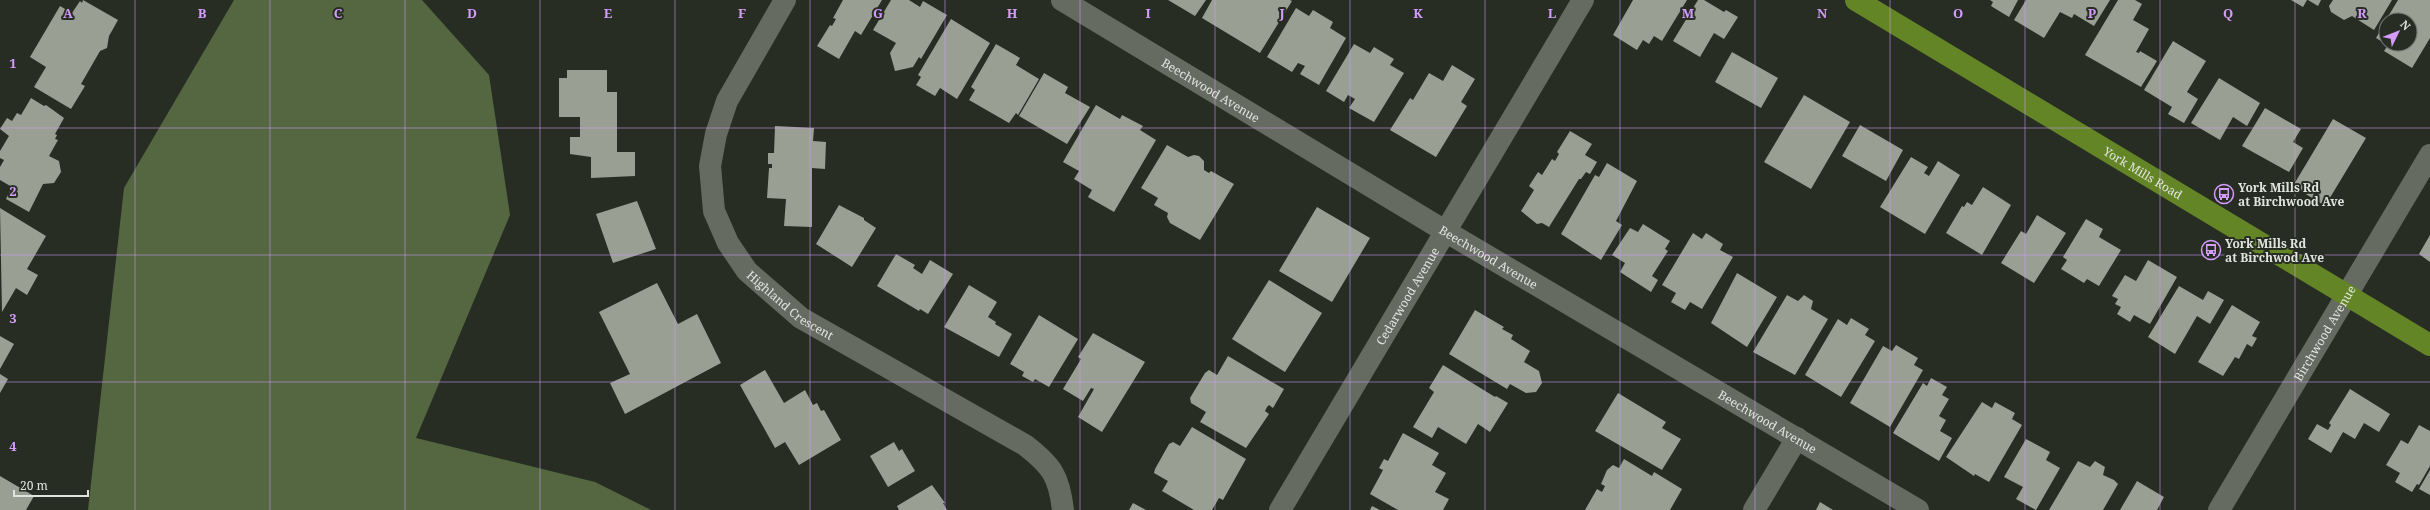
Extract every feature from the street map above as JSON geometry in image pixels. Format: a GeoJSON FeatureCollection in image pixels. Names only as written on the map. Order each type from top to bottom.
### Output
{"type":"FeatureCollection","features":[{"type":"Feature","properties":{"kind":"main road","name":"York Mills Road"},"geometry":{"type":"LineString","coordinates":[[1856,0],[2430,345]]}},
{"type":"Feature","properties":{"kind":"street","name":"Highland Crescent"},"geometry":{"type":"LineString","coordinates":[[785,0],[727,101],[716,134],[710,166],[714,211],[728,243],[747,271],[801,318],[1025,445],[1047,462],[1060,489],[1063,510]]}},
{"type":"Feature","properties":{"kind":"street","name":"Beechwood Avenue"},"geometry":{"type":"LineString","coordinates":[[1062,0],[1445,231],[1918,510]]}},
{"type":"Feature","properties":{"kind":"street","name":"Cedarwood Avenue"},"geometry":{"type":"LineString","coordinates":[[1280,510],[1583,0]]}},
{"type":"Feature","properties":{"kind":"street","name":"Birchwood Avenue"},"geometry":{"type":"LineString","coordinates":[[2219,510],[2430,155]]}},
{"type":"Feature","properties":{"kind":"street"},"geometry":{"type":"LineString","coordinates":[[1754,510],[1796,438]]}},
{"type":"Feature","properties":{"kind":"green space"},"geometry":{"type":"Polygon","coordinates":[[[234,0],[422,0],[489,75],[510,215],[416,438],[595,482],[651,510],[88,510],[124,188],[234,0]]]}},
{"type":"Feature","properties":{"kind":"building"},"geometry":{"type":"Polygon","coordinates":[[[83,0],[118,20],[109,36],[107,48],[100,51],[81,84],[85,86],[71,109],[34,87],[46,67],[30,57],[60,6],[72,13],[80,1],[82,3],[83,0]]]}},
{"type":"Feature","properties":{"kind":"building"},"geometry":{"type":"Polygon","coordinates":[[[843,0],[882,0],[861,35],[855,31],[839,59],[817,46],[830,25],[832,26],[836,19],[833,18],[843,0]]]}},
{"type":"Feature","properties":{"kind":"building"},"geometry":{"type":"Polygon","coordinates":[[[891,0],[909,0],[920,7],[923,1],[947,15],[921,59],[919,57],[913,67],[895,71],[890,53],[896,43],[873,30],[891,0]]]}},
{"type":"Feature","properties":{"kind":"building"},"geometry":{"type":"Polygon","coordinates":[[[1168,0],[1206,0],[1195,16],[1168,0]]]}},
{"type":"Feature","properties":{"kind":"building"},"geometry":{"type":"Polygon","coordinates":[[[1212,0],[1292,1],[1260,53],[1202,18],[1212,0]]]}},
{"type":"Feature","properties":{"kind":"building"},"geometry":{"type":"Polygon","coordinates":[[[1633,0],[1687,0],[1662,41],[1654,36],[1649,44],[1643,40],[1637,50],[1613,35],[1633,0]]]}},
{"type":"Feature","properties":{"kind":"building"},"geometry":{"type":"Polygon","coordinates":[[[1698,0],[1704,0],[1724,12],[1726,10],[1738,17],[1724,39],[1714,33],[1700,57],[1673,41],[1698,0]]]}},
{"type":"Feature","properties":{"kind":"building"},"geometry":{"type":"Polygon","coordinates":[[[1990,0],[2018,0],[2009,17],[1991,6],[1993,2],[1990,0]]]}},
{"type":"Feature","properties":{"kind":"building"},"geometry":{"type":"Polygon","coordinates":[[[2026,0],[2110,0],[2094,26],[2074,14],[2072,18],[2060,12],[2044,38],[2014,20],[2026,0]]]}},
{"type":"Feature","properties":{"kind":"building"},"geometry":{"type":"Polygon","coordinates":[[[2118,0],[2135,0],[2142,4],[2133,20],[2149,29],[2136,52],[2139,53],[2140,51],[2157,61],[2141,87],[2085,55],[2118,0]]]}},
{"type":"Feature","properties":{"kind":"building"},"geometry":{"type":"Polygon","coordinates":[[[2291,0],[2307,0],[2303,7],[2291,0]]]}},
{"type":"Feature","properties":{"kind":"building"},"geometry":{"type":"Polygon","coordinates":[[[2308,0],[2321,0],[2318,6],[2308,0]]]}},
{"type":"Feature","properties":{"kind":"building"},"geometry":{"type":"Polygon","coordinates":[[[2333,0],[2392,0],[2385,12],[2378,12],[2378,23],[2374,30],[2352,16],[2344,20],[2331,12],[2329,6],[2333,0]]]}},
{"type":"Feature","properties":{"kind":"building"},"geometry":{"type":"Polygon","coordinates":[[[2398,0],[2430,0],[2430,38],[2412,68],[2386,52],[2418,52],[2418,12],[2391,12],[2398,0]]]}},
{"type":"Feature","properties":{"kind":"building"},"geometry":{"type":"Polygon","coordinates":[[[1296,8],[1309,16],[1313,10],[1333,22],[1330,28],[1346,38],[1319,85],[1300,74],[1305,66],[1298,63],[1292,72],[1267,57],[1296,8]]]}},
{"type":"Feature","properties":{"kind":"building"},"geometry":{"type":"Polygon","coordinates":[[[951,19],[990,43],[957,99],[940,88],[935,96],[916,85],[921,77],[918,75],[951,19]]]}},
{"type":"Feature","properties":{"kind":"building"},"geometry":{"type":"Polygon","coordinates":[[[2173,41],[2206,61],[2187,92],[2198,99],[2184,123],[2168,114],[2172,107],[2144,90],[2173,41]]]}},
{"type":"Feature","properties":{"kind":"building"},"geometry":{"type":"Polygon","coordinates":[[[996,44],[1020,58],[1016,65],[1039,79],[1018,115],[1016,113],[1009,123],[969,100],[975,90],[971,87],[996,44]]]}},
{"type":"Feature","properties":{"kind":"building"},"geometry":{"type":"Polygon","coordinates":[[[1354,44],[1370,53],[1374,47],[1394,59],[1390,65],[1404,73],[1374,122],[1349,108],[1355,99],[1348,95],[1344,102],[1326,91],[1354,44]]]}},
{"type":"Feature","properties":{"kind":"building"},"geometry":{"type":"Polygon","coordinates":[[[1732,52],[1778,78],[1761,108],[1715,82],[1732,52]]]}},
{"type":"Feature","properties":{"kind":"building"},"geometry":{"type":"Polygon","coordinates":[[[1452,65],[1475,79],[1461,102],[1467,106],[1436,157],[1390,130],[1410,98],[1413,100],[1429,73],[1443,81],[1452,65]]]}},
{"type":"Feature","properties":{"kind":"building"},"geometry":{"type":"Polygon","coordinates":[[[567,70],[607,70],[607,92],[617,92],[617,152],[635,152],[635,176],[591,178],[591,157],[570,154],[570,137],[580,137],[580,117],[559,117],[559,78],[567,78],[567,70]]]}},
{"type":"Feature","properties":{"kind":"building"},"geometry":{"type":"Polygon","coordinates":[[[1044,73],[1068,87],[1065,93],[1090,107],[1067,144],[1019,116],[1044,73]]]}},
{"type":"Feature","properties":{"kind":"building"},"geometry":{"type":"Polygon","coordinates":[[[2219,78],[2260,103],[2247,126],[2233,117],[2220,140],[2191,123],[2219,78]]]}},
{"type":"Feature","properties":{"kind":"building"},"geometry":{"type":"Polygon","coordinates":[[[1804,95],[1850,122],[1811,189],[1764,162],[1804,95]]]}},
{"type":"Feature","properties":{"kind":"building"},"geometry":{"type":"Polygon","coordinates":[[[31,98],[44,106],[46,105],[64,118],[55,134],[57,135],[55,139],[58,140],[49,156],[59,161],[61,172],[54,183],[43,184],[29,212],[6,199],[12,187],[0,180],[0,167],[4,160],[0,158],[0,151],[9,136],[0,129],[7,118],[12,121],[17,113],[21,115],[31,98]]]}},
{"type":"Feature","properties":{"kind":"building"},"geometry":{"type":"Polygon","coordinates":[[[1096,105],[1120,119],[1122,115],[1143,126],[1140,130],[1156,140],[1114,212],[1088,197],[1092,190],[1074,179],[1079,171],[1063,162],[1096,105]]]}},
{"type":"Feature","properties":{"kind":"building"},"geometry":{"type":"Polygon","coordinates":[[[2265,108],[2301,129],[2293,142],[2303,148],[2289,172],[2242,146],[2265,108]]]}},
{"type":"Feature","properties":{"kind":"building"},"geometry":{"type":"Polygon","coordinates":[[[2333,119],[2366,138],[2325,206],[2293,186],[2333,119]]]}},
{"type":"Feature","properties":{"kind":"building"},"geometry":{"type":"Polygon","coordinates":[[[1860,125],[1903,150],[1886,181],[1842,156],[1860,125]]]}},
{"type":"Feature","properties":{"kind":"building"},"geometry":{"type":"Polygon","coordinates":[[[775,126],[814,128],[813,141],[826,142],[825,169],[812,168],[812,227],[784,226],[786,199],[767,198],[769,168],[772,168],[772,164],[768,164],[768,153],[774,153],[775,126]]]}},
{"type":"Feature","properties":{"kind":"building"},"geometry":{"type":"Polygon","coordinates":[[[1570,131],[1592,144],[1585,155],[1597,162],[1590,174],[1586,172],[1581,179],[1579,179],[1549,227],[1542,223],[1537,224],[1521,211],[1534,190],[1529,186],[1538,172],[1542,175],[1552,159],[1555,161],[1559,154],[1557,152],[1570,131]]]}},
{"type":"Feature","properties":{"kind":"building"},"geometry":{"type":"Polygon","coordinates":[[[1167,145],[1188,157],[1194,155],[1199,156],[1204,161],[1204,170],[1209,173],[1211,171],[1234,184],[1200,240],[1170,223],[1167,217],[1168,213],[1154,205],[1158,198],[1141,188],[1167,145]]]}},
{"type":"Feature","properties":{"kind":"building"},"geometry":{"type":"Polygon","coordinates":[[[1911,157],[1928,167],[1924,173],[1929,176],[1938,161],[1960,175],[1925,234],[1880,207],[1911,157]]]}},
{"type":"Feature","properties":{"kind":"building"},"geometry":{"type":"Polygon","coordinates":[[[1607,163],[1637,181],[1616,221],[1622,225],[1601,260],[1561,234],[1595,175],[1599,177],[1607,163]]]}},
{"type":"Feature","properties":{"kind":"building"},"geometry":{"type":"Polygon","coordinates":[[[1983,187],[2011,205],[1982,255],[1946,233],[1962,206],[1964,207],[1967,202],[1972,205],[1983,187]]]}},
{"type":"Feature","properties":{"kind":"building"},"geometry":{"type":"Polygon","coordinates":[[[637,201],[656,249],[613,263],[596,214],[637,201]]]}},
{"type":"Feature","properties":{"kind":"building"},"geometry":{"type":"Polygon","coordinates":[[[839,205],[864,218],[864,220],[876,228],[852,267],[816,244],[839,205]]]}},
{"type":"Feature","properties":{"kind":"building"},"geometry":{"type":"Polygon","coordinates":[[[1317,207],[1370,238],[1332,302],[1279,271],[1317,207]]]}},
{"type":"Feature","properties":{"kind":"building"},"geometry":{"type":"Polygon","coordinates":[[[0,208],[46,236],[27,269],[38,275],[27,295],[16,288],[2,312],[0,208]]]}},
{"type":"Feature","properties":{"kind":"building"},"geometry":{"type":"Polygon","coordinates":[[[2037,215],[2066,233],[2034,283],[2001,263],[2021,231],[2026,234],[2037,215]]]}},
{"type":"Feature","properties":{"kind":"building"},"geometry":{"type":"Polygon","coordinates":[[[2086,219],[2103,229],[2099,237],[2121,250],[2099,286],[2087,279],[2084,283],[2061,269],[2067,260],[2063,257],[2086,219]]]}},
{"type":"Feature","properties":{"kind":"building"},"geometry":{"type":"Polygon","coordinates":[[[1643,224],[1670,241],[1665,249],[1668,251],[1652,276],[1658,280],[1651,292],[1620,272],[1625,263],[1612,255],[1630,228],[1638,232],[1643,224]]]}},
{"type":"Feature","properties":{"kind":"building"},"geometry":{"type":"Polygon","coordinates":[[[1693,233],[1702,239],[1706,233],[1723,244],[1720,250],[1733,257],[1702,309],[1690,302],[1685,310],[1671,302],[1676,293],[1662,285],[1693,233]]]}},
{"type":"Feature","properties":{"kind":"building"},"geometry":{"type":"Polygon","coordinates":[[[2430,235],[2430,262],[2419,254],[2430,235]]]}},
{"type":"Feature","properties":{"kind":"building"},"geometry":{"type":"Polygon","coordinates":[[[896,254],[915,265],[913,268],[922,274],[930,260],[953,274],[928,314],[920,309],[919,311],[877,286],[896,254]]]}},
{"type":"Feature","properties":{"kind":"building"},"geometry":{"type":"Polygon","coordinates":[[[2148,260],[2177,277],[2150,324],[2134,315],[2130,322],[2117,314],[2121,307],[2115,304],[2118,299],[2112,296],[2125,275],[2136,281],[2148,260]]]}},
{"type":"Feature","properties":{"kind":"building"},"geometry":{"type":"Polygon","coordinates":[[[1737,273],[1777,297],[1747,347],[1711,323],[1737,273]]]}},
{"type":"Feature","properties":{"kind":"building"},"geometry":{"type":"Polygon","coordinates":[[[1269,280],[1322,313],[1285,372],[1232,339],[1269,280]]]}},
{"type":"Feature","properties":{"kind":"building"},"geometry":{"type":"Polygon","coordinates":[[[657,283],[678,324],[697,314],[721,363],[625,414],[610,383],[630,374],[599,312],[657,283]]]}},
{"type":"Feature","properties":{"kind":"building"},"geometry":{"type":"Polygon","coordinates":[[[969,285],[997,302],[988,317],[996,322],[995,324],[1012,334],[999,357],[944,327],[969,285]]]}},
{"type":"Feature","properties":{"kind":"building"},"geometry":{"type":"Polygon","coordinates":[[[2179,286],[2203,300],[2208,291],[2224,300],[2210,324],[2197,316],[2175,354],[2148,337],[2179,286]]]}},
{"type":"Feature","properties":{"kind":"building"},"geometry":{"type":"Polygon","coordinates":[[[1787,295],[1798,301],[1804,295],[1813,301],[1811,309],[1828,319],[1795,375],[1753,352],[1787,295]]]}},
{"type":"Feature","properties":{"kind":"building"},"geometry":{"type":"Polygon","coordinates":[[[2232,305],[2260,322],[2252,336],[2257,338],[2252,347],[2247,344],[2239,359],[2235,357],[2223,376],[2198,362],[2232,305]]]}},
{"type":"Feature","properties":{"kind":"building"},"geometry":{"type":"Polygon","coordinates":[[[1475,310],[1504,327],[1502,329],[1513,335],[1511,339],[1530,351],[1524,362],[1539,371],[1542,383],[1536,392],[1526,393],[1510,384],[1507,389],[1449,354],[1475,310]]]}},
{"type":"Feature","properties":{"kind":"building"},"geometry":{"type":"Polygon","coordinates":[[[1039,315],[1078,339],[1049,387],[1035,379],[1033,382],[1022,376],[1024,372],[1010,364],[1039,315]]]}},
{"type":"Feature","properties":{"kind":"building"},"geometry":{"type":"Polygon","coordinates":[[[1851,318],[1869,329],[1865,335],[1875,341],[1841,397],[1805,375],[1838,319],[1847,325],[1851,318]]]}},
{"type":"Feature","properties":{"kind":"building"},"geometry":{"type":"Polygon","coordinates":[[[1093,333],[1145,362],[1102,432],[1078,417],[1094,389],[1091,388],[1083,401],[1063,389],[1081,359],[1078,357],[1093,333]]]}},
{"type":"Feature","properties":{"kind":"building"},"geometry":{"type":"Polygon","coordinates":[[[0,336],[14,344],[0,369],[0,336]]]}},
{"type":"Feature","properties":{"kind":"building"},"geometry":{"type":"Polygon","coordinates":[[[1896,345],[1918,358],[1914,365],[1923,370],[1890,427],[1850,403],[1883,346],[1892,351],[1896,345]]]}},
{"type":"Feature","properties":{"kind":"building"},"geometry":{"type":"Polygon","coordinates":[[[1228,356],[1284,389],[1273,408],[1269,405],[1267,407],[1265,411],[1269,414],[1246,448],[1200,422],[1206,412],[1191,403],[1190,398],[1205,373],[1209,370],[1217,375],[1228,356]]]}},
{"type":"Feature","properties":{"kind":"building"},"geometry":{"type":"Polygon","coordinates":[[[1443,365],[1495,397],[1496,396],[1508,403],[1490,432],[1478,424],[1466,444],[1438,427],[1432,438],[1413,427],[1434,392],[1429,388],[1443,365]]]}},
{"type":"Feature","properties":{"kind":"building"},"geometry":{"type":"Polygon","coordinates":[[[765,370],[784,403],[805,390],[813,405],[817,403],[821,411],[824,410],[841,440],[799,465],[785,442],[775,448],[740,385],[765,370]]]}},
{"type":"Feature","properties":{"kind":"building"},"geometry":{"type":"Polygon","coordinates":[[[0,374],[8,379],[0,393],[0,374]]]}},
{"type":"Feature","properties":{"kind":"building"},"geometry":{"type":"Polygon","coordinates":[[[1931,378],[1947,387],[1942,395],[1949,399],[1939,416],[1946,420],[1940,431],[1952,438],[1939,461],[1893,433],[1923,383],[1927,386],[1931,378]]]}},
{"type":"Feature","properties":{"kind":"building"},"geometry":{"type":"Polygon","coordinates":[[[2350,389],[2390,414],[2379,432],[2364,423],[2355,439],[2343,432],[2331,453],[2308,439],[2317,424],[2328,430],[2331,425],[2329,423],[2350,389]]]}},
{"type":"Feature","properties":{"kind":"building"},"geometry":{"type":"Polygon","coordinates":[[[1618,393],[1666,422],[1662,428],[1681,439],[1662,470],[1595,431],[1618,393]]]}},
{"type":"Feature","properties":{"kind":"building"},"geometry":{"type":"Polygon","coordinates":[[[1982,402],[1992,408],[1995,402],[2015,413],[2012,419],[2022,425],[1989,482],[1975,474],[1974,476],[1946,457],[1982,402]]]}},
{"type":"Feature","properties":{"kind":"building"},"geometry":{"type":"Polygon","coordinates":[[[2419,425],[2430,431],[2430,466],[2419,485],[2417,484],[2412,492],[2395,482],[2400,473],[2386,465],[2401,440],[2408,444],[2419,425]]]}},
{"type":"Feature","properties":{"kind":"building"},"geometry":{"type":"Polygon","coordinates":[[[1192,427],[1246,459],[1223,500],[1219,498],[1212,510],[1194,510],[1162,491],[1168,481],[1154,473],[1169,444],[1173,442],[1180,446],[1192,427]]]}},
{"type":"Feature","properties":{"kind":"building"},"geometry":{"type":"Polygon","coordinates":[[[1403,433],[1439,453],[1432,465],[1446,473],[1435,492],[1449,499],[1443,510],[1398,510],[1370,494],[1383,470],[1379,468],[1384,459],[1388,461],[1403,433]]]}},
{"type":"Feature","properties":{"kind":"building"},"geometry":{"type":"Polygon","coordinates":[[[2026,439],[2050,452],[2046,460],[2060,468],[2036,510],[2016,499],[2023,487],[2004,477],[2026,439]]]}},
{"type":"Feature","properties":{"kind":"building"},"geometry":{"type":"Polygon","coordinates":[[[894,442],[899,451],[902,449],[915,471],[888,487],[870,456],[894,442]]]}},
{"type":"Feature","properties":{"kind":"building"},"geometry":{"type":"Polygon","coordinates":[[[1624,459],[1652,476],[1654,472],[1682,489],[1670,510],[1585,510],[1597,489],[1602,492],[1605,486],[1601,484],[1607,470],[1613,465],[1619,468],[1624,459]]]}},
{"type":"Feature","properties":{"kind":"building"},"geometry":{"type":"Polygon","coordinates":[[[2078,461],[2090,467],[2095,461],[2105,467],[2103,475],[2114,480],[2118,484],[2103,510],[2049,510],[2078,461]]]}},
{"type":"Feature","properties":{"kind":"building"},"geometry":{"type":"Polygon","coordinates":[[[2430,470],[2430,495],[2419,489],[2430,470]]]}},
{"type":"Feature","properties":{"kind":"building"},"geometry":{"type":"Polygon","coordinates":[[[0,476],[34,496],[26,510],[0,510],[0,476]]]}},
{"type":"Feature","properties":{"kind":"building"},"geometry":{"type":"Polygon","coordinates":[[[2137,481],[2164,497],[2157,510],[2120,510],[2137,481]]]}},
{"type":"Feature","properties":{"kind":"building"},"geometry":{"type":"Polygon","coordinates":[[[932,485],[945,503],[943,503],[947,510],[899,510],[897,506],[932,485]]]}},
{"type":"Feature","properties":{"kind":"building"},"geometry":{"type":"Polygon","coordinates":[[[1820,502],[1833,510],[1816,510],[1820,502]]]}},
{"type":"Feature","properties":{"kind":"building"},"geometry":{"type":"Polygon","coordinates":[[[1133,503],[1146,510],[1129,510],[1133,503]]]}},
{"type":"Feature","properties":{"kind":"building"},"geometry":{"type":"Polygon","coordinates":[[[1372,506],[1380,510],[1370,510],[1372,506]]]}},
{"type":"Feature","properties":{"kind":"place","name":"York Mills Rd at Birchwood Ave"},"geometry":{"type":"Point","coordinates":[2224,194]}},
{"type":"Feature","properties":{"kind":"place","name":"York Mills Rd at Birchwod Ave"},"geometry":{"type":"Point","coordinates":[2211,250]}}]}
